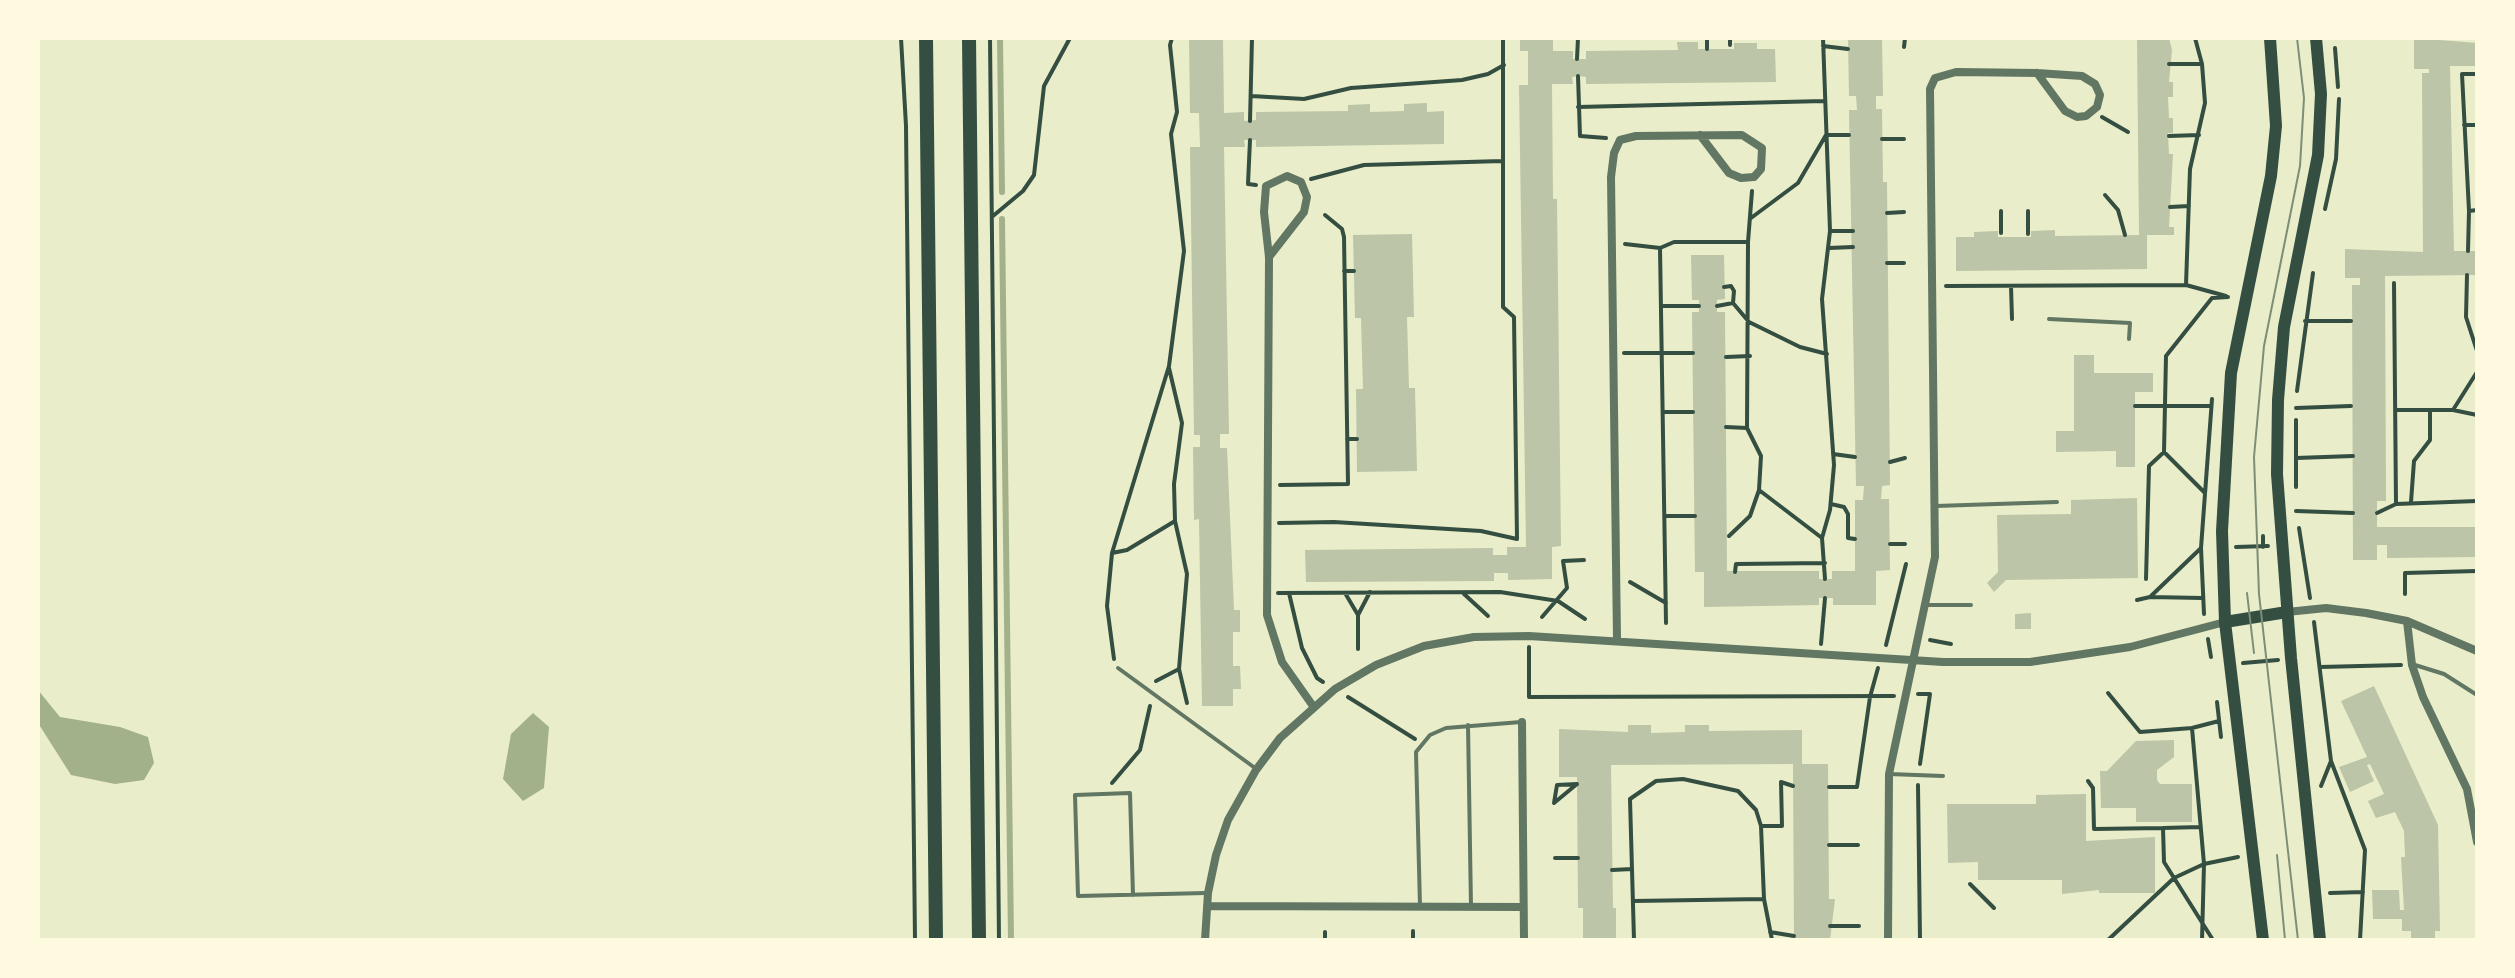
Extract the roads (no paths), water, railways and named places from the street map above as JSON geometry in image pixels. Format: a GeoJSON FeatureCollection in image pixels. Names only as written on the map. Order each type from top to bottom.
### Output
{"type":"FeatureCollection","features":[{"type":"Feature","properties":{"kind":"highway"},"geometry":{"type":"LineString","coordinates":[[926,38],[936,940]]}},
{"type":"Feature","properties":{"kind":"highway"},"geometry":{"type":"LineString","coordinates":[[969,38],[979,940]]}},
{"type":"Feature","properties":{"kind":"main road"},"geometry":{"type":"LineString","coordinates":[[2263,940],[2225,622],[2222,547],[2231,373],[2271,176],[2276,126],[2270,38]]}},
{"type":"Feature","properties":{"kind":"main road"},"geometry":{"type":"LineString","coordinates":[[2316,38],[2321,94],[2318,155],[2284,327],[2278,400],[2287,612],[2320,940]]}},
{"type":"Feature","properties":{"kind":"main road"},"geometry":{"type":"LineString","coordinates":[[2225,622],[2287,612]]}},
{"type":"Feature","properties":{"kind":"street"},"geometry":{"type":"LineString","coordinates":[[1888,940],[1889,774],[1935,557],[1930,89],[1935,78],[1945,73],[2037,73],[2082,76],[2095,84],[2100,95],[2092,112],[2077,117],[2065,111],[2037,73]]}},
{"type":"Feature","properties":{"kind":"street"},"geometry":{"type":"LineString","coordinates":[[1617,639],[1611,177],[1620,140],[1636,136],[1700,135],[1742,135],[1762,148],[1764,159],[1754,177],[1741,178],[1729,173],[1700,135]]}},
{"type":"Feature","properties":{"kind":"street"},"geometry":{"type":"LineString","coordinates":[[1269,257],[1304,212],[1307,197],[1301,182],[1287,176],[1266,186],[1264,212],[1269,257],[1267,615],[1271,637],[1282,662],[1313,706]]}},
{"type":"Feature","properties":{"kind":"street"},"geometry":{"type":"LineString","coordinates":[[2287,612],[2326,608],[2407,621],[2477,651]]}},
{"type":"Feature","properties":{"kind":"street"},"geometry":{"type":"LineString","coordinates":[[2407,621],[2412,665],[2423,697],[2467,789],[2477,842]]}},
{"type":"Feature","properties":{"kind":"street"},"geometry":{"type":"LineString","coordinates":[[1205,940],[1208,893],[1228,820],[1256,770],[1280,738],[1335,689],[1376,665],[1424,646],[1474,637],[1529,636],[1617,639],[1820,656],[1990,663],[2073,658],[2225,622]]}},
{"type":"Feature","properties":{"kind":"street"},"geometry":{"type":"LineString","coordinates":[[1522,722],[1524,940]]}},
{"type":"Feature","properties":{"kind":"street"},"geometry":{"type":"LineString","coordinates":[[1207,906],[1523,907]]}},
{"type":"Feature","properties":{"kind":"lane"},"geometry":{"type":"LineString","coordinates":[[2049,319],[2130,323],[2129,339]]}},
{"type":"Feature","properties":{"kind":"lane"},"geometry":{"type":"LineString","coordinates":[[1936,506],[2057,502]]}},
{"type":"Feature","properties":{"kind":"lane"},"geometry":{"type":"LineString","coordinates":[[1927,605],[1971,605]]}},
{"type":"Feature","properties":{"kind":"lane"},"geometry":{"type":"LineString","coordinates":[[2412,665],[2444,674],[2477,695]]}},
{"type":"Feature","properties":{"kind":"lane"},"geometry":{"type":"LineString","coordinates":[[1118,668],[1256,770]]}},
{"type":"Feature","properties":{"kind":"lane"},"geometry":{"type":"LineString","coordinates":[[1420,906],[1416,752],[1430,735],[1446,728],[1522,722]]}},
{"type":"Feature","properties":{"kind":"lane"},"geometry":{"type":"LineString","coordinates":[[1468,724],[1471,907]]}},
{"type":"Feature","properties":{"kind":"lane"},"geometry":{"type":"LineString","coordinates":[[1889,774],[1943,776]]}},
{"type":"Feature","properties":{"kind":"lane"},"geometry":{"type":"LineString","coordinates":[[1133,895],[1130,793],[1075,795],[1078,896],[1133,895],[1208,893]]}},
{"type":"Feature","properties":{"kind":"waterway"},"geometry":{"type":"LineString","coordinates":[[1000,38],[1002,192]]}},
{"type":"Feature","properties":{"kind":"waterway"},"geometry":{"type":"LineString","coordinates":[[1002,219],[1011,940]]}},
{"type":"Feature","properties":{"kind":"tram line"},"geometry":{"type":"LineString","coordinates":[[2297,38],[2304,98],[2300,166],[2264,346],[2254,457],[2259,594],[2298,940]]}},
{"type":"Feature","properties":{"kind":"tram line"},"geometry":{"type":"LineString","coordinates":[[2247,593],[2254,653]]}},
{"type":"Feature","properties":{"kind":"tram line"},"geometry":{"type":"LineString","coordinates":[[2277,855],[2285,940]]}}]}
